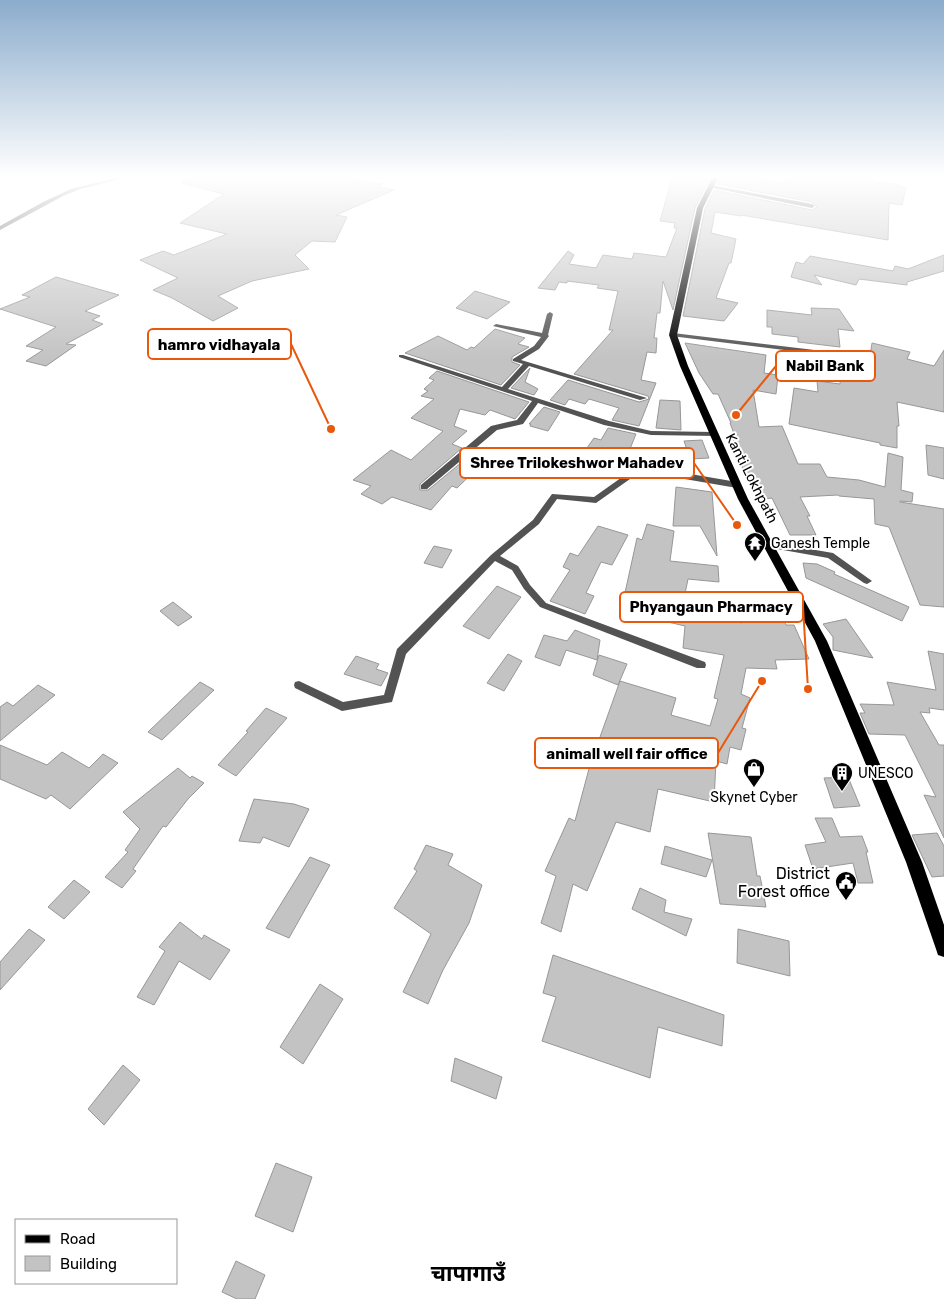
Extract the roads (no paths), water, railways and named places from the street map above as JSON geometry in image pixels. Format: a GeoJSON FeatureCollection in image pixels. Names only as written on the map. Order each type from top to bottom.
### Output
{"type":"FeatureCollection","features":[{"type":"Feature","properties":{"kind":"main road"},"geometry":{"type":"LineString","coordinates":[[673,335],[693,239]]}},
{"type":"Feature","properties":{"kind":"main road","name":"Kanti Lokhpath"},"geometry":{"type":"LineString","coordinates":[[673,335],[713,434],[737,485],[821,641],[914,862],[944,948]]}},
{"type":"Feature","properties":{"kind":"street"},"geometry":{"type":"LineString","coordinates":[[550,314],[546,336],[535,350],[515,360],[643,398]]}},
{"type":"Feature","properties":{"kind":"street"},"geometry":{"type":"LineString","coordinates":[[496,326],[546,336]]}},
{"type":"Feature","properties":{"kind":"street"},"geometry":{"type":"LineString","coordinates":[[673,335],[864,358]]}},
{"type":"Feature","properties":{"kind":"street"},"geometry":{"type":"LineString","coordinates":[[401,356],[607,423],[651,433],[713,434]]}},
{"type":"Feature","properties":{"kind":"street"},"geometry":{"type":"LineString","coordinates":[[503,390],[527,364]]}},
{"type":"Feature","properties":{"kind":"street"},"geometry":{"type":"LineString","coordinates":[[424,487],[494,428],[520,422],[537,400]]}},
{"type":"Feature","properties":{"kind":"street"},"geometry":{"type":"LineString","coordinates":[[299,685],[342,707],[388,699],[401,652],[494,557],[536,522],[555,496],[596,500],[628,477],[674,474],[737,485]]}},
{"type":"Feature","properties":{"kind":"street"},"geometry":{"type":"LineString","coordinates":[[769,545],[830,555],[867,581]]}},
{"type":"Feature","properties":{"kind":"street"},"geometry":{"type":"LineString","coordinates":[[494,557],[515,568],[527,587],[543,605],[701,665]]}},
{"type":"Feature","properties":{"kind":"place","name":"Nabil Bank"},"geometry":{"type":"Point","coordinates":[736,415]}},
{"type":"Feature","properties":{"kind":"place","name":"hamro vidhayala"},"geometry":{"type":"Point","coordinates":[331,429]}},
{"type":"Feature","properties":{"kind":"place","name":"Shree Trilokeshwor Mahadev"},"geometry":{"type":"Point","coordinates":[737,525]}},
{"type":"Feature","properties":{"kind":"place","name":"Ganesh Temple"},"geometry":{"type":"Point","coordinates":[755,562]}},
{"type":"Feature","properties":{"kind":"place","name":"animall well fair office"},"geometry":{"type":"Point","coordinates":[762,681]}},
{"type":"Feature","properties":{"kind":"place","name":"Phyangaun Pharmacy"},"geometry":{"type":"Point","coordinates":[808,689]}},
{"type":"Feature","properties":{"kind":"place","name":"Skynet Cyber"},"geometry":{"type":"Point","coordinates":[754,788]}},
{"type":"Feature","properties":{"kind":"place","name":"UNESCO"},"geometry":{"type":"Point","coordinates":[842,792]}},
{"type":"Feature","properties":{"kind":"place","name":"District Forest office"},"geometry":{"type":"Point","coordinates":[846,901]}},
{"type":"Feature","properties":{"kind":"district","name":"चापागाउँ"},"geometry":{"type":"Point","coordinates":[468,1273]}}]}
